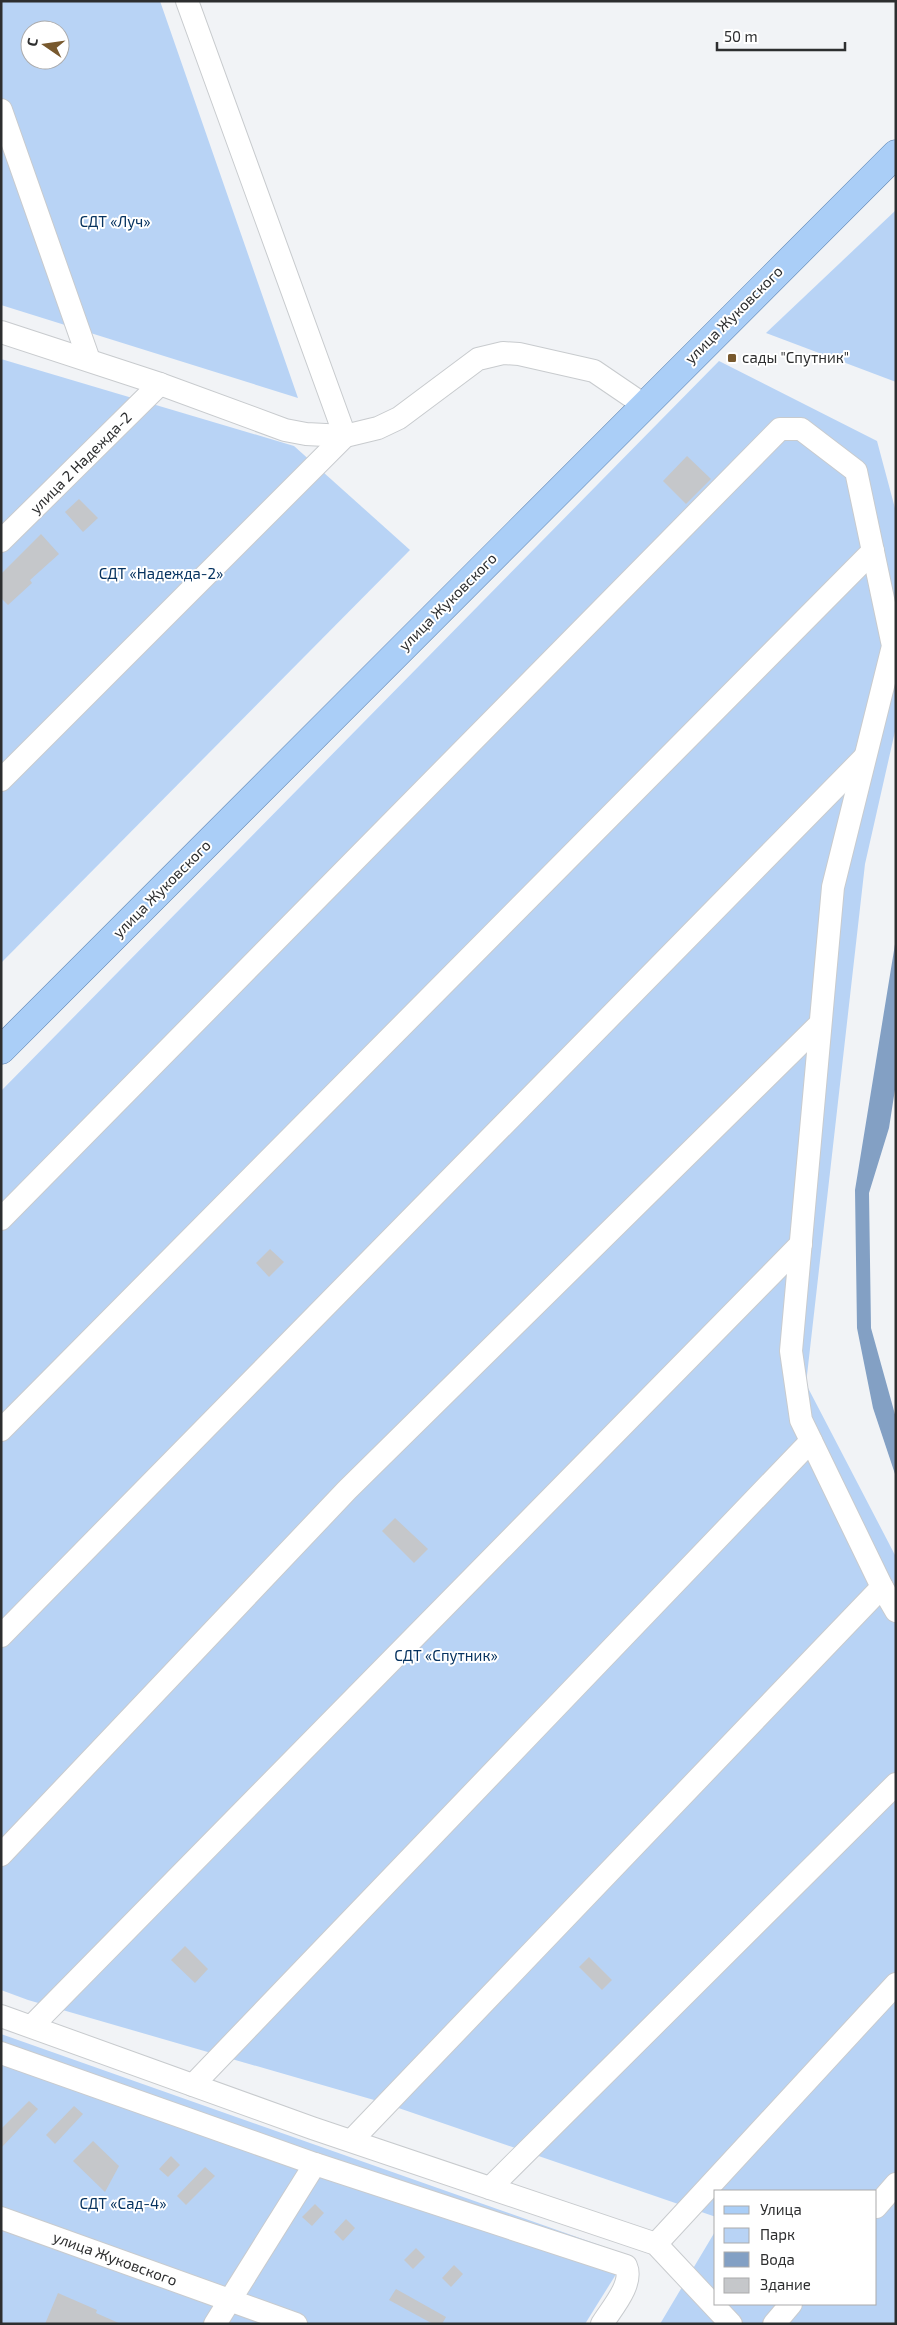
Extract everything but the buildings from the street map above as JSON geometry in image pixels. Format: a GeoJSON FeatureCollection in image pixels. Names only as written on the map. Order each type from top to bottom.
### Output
{"type":"FeatureCollection","features":[{"type":"Feature","properties":{"kind":"main road","name":"улица Жуковского"},"geometry":{"type":"LineString","coordinates":[[1,1050],[896,154]]}},
{"type":"Feature","properties":{"kind":"street"},"geometry":{"type":"LineString","coordinates":[[187,1],[345,436]]}},
{"type":"Feature","properties":{"kind":"street"},"geometry":{"type":"LineString","coordinates":[[1,110],[89,360]]}},
{"type":"Feature","properties":{"kind":"street"},"geometry":{"type":"LineString","coordinates":[[1,332],[160,384],[285,430],[306,434],[345,436],[378,428],[399,418],[478,359],[503,352],[594,371],[644,405]]}},
{"type":"Feature","properties":{"kind":"street","name":"улица 2 Надежда-2"},"geometry":{"type":"LineString","coordinates":[[1,542],[160,384]]}},
{"type":"Feature","properties":{"kind":"street"},"geometry":{"type":"LineString","coordinates":[[1,1219],[780,429],[801,429],[856,471],[892,646],[833,887],[791,1351],[801,1420],[882,1587],[896,1611]]}},
{"type":"Feature","properties":{"kind":"street"},"geometry":{"type":"LineString","coordinates":[[1,780],[345,436]]}},
{"type":"Feature","properties":{"kind":"street"},"geometry":{"type":"LineString","coordinates":[[1,1430],[873,551]]}},
{"type":"Feature","properties":{"kind":"street"},"geometry":{"type":"LineString","coordinates":[[1,1636],[865,757]]}},
{"type":"Feature","properties":{"kind":"street"},"geometry":{"type":"LineString","coordinates":[[1,1855],[347,1490],[820,1024]]}},
{"type":"Feature","properties":{"kind":"street"},"geometry":{"type":"LineString","coordinates":[[32,2026],[801,1244]]}},
{"type":"Feature","properties":{"kind":"street"},"geometry":{"type":"LineString","coordinates":[[193,2085],[812,1441]]}},
{"type":"Feature","properties":{"kind":"street"},"geometry":{"type":"LineString","coordinates":[[352,2140],[882,1587]]}},
{"type":"Feature","properties":{"kind":"street"},"geometry":{"type":"LineString","coordinates":[[490,2188],[896,1784]]}},
{"type":"Feature","properties":{"kind":"street"},"geometry":{"type":"LineString","coordinates":[[656,2244],[896,1984]]}},
{"type":"Feature","properties":{"kind":"street"},"geometry":{"type":"LineString","coordinates":[[1,2016],[312,2128],[656,2244],[731,2324]]}},
{"type":"Feature","properties":{"kind":"street"},"geometry":{"type":"LineString","coordinates":[[1,2053],[315,2164],[626,2266],[628,2272],[626,2284],[602,2324]]}},
{"type":"Feature","properties":{"kind":"street"},"geometry":{"type":"LineString","coordinates":[[215,2324],[315,2164]]}},
{"type":"Feature","properties":{"kind":"street"},"geometry":{"type":"LineString","coordinates":[[877,2205],[896,2184]]}},
{"type":"Feature","properties":{"kind":"street","name":"улица Жуковского"},"geometry":{"type":"LineString","coordinates":[[1,2218],[296,2324]]}},
{"type":"Feature","properties":{"kind":"street"},"geometry":{"type":"LineString","coordinates":[[774,2324],[790,2305]]}},
{"type":"Feature","properties":{"kind":"green space","name":"СДТ «Луч»"},"geometry":{"type":"Polygon","coordinates":[[[1,1],[160,1],[298,398],[1,305],[1,1]]]}},
{"type":"Feature","properties":{"kind":"green space"},"geometry":{"type":"Polygon","coordinates":[[[896,210],[896,382],[766,333],[896,210]]]}},
{"type":"Feature","properties":{"kind":"green space","name":"СДТ «Надежда-2»"},"geometry":{"type":"Polygon","coordinates":[[[1,359],[294,446],[410,550],[1,963],[1,359]]]}},
{"type":"Feature","properties":{"kind":"green space","name":"СДТ «Спутник»"},"geometry":{"type":"Polygon","coordinates":[[[719,361],[877,441],[896,512],[896,727],[865,864],[806,1384],[896,1557],[896,2324],[660,2324],[714,2233],[714,2305],[877,2305],[877,2190],[714,2190],[714,2216],[381,2102],[28,2000],[1,1990],[1,1091],[719,361]]]}},
{"type":"Feature","properties":{"kind":"green space","name":"СДТ «Сад-4»"},"geometry":{"type":"Polygon","coordinates":[[[1,2034],[628,2255],[585,2324],[1,2324],[1,2034]]]}},
{"type":"Feature","properties":{"kind":"water"},"geometry":{"type":"Polygon","coordinates":[[[896,938],[896,1083],[889,1128],[869,1193],[871,1328],[896,1418],[896,1477],[873,1408],[857,1328],[855,1190],[896,938]]]}},
{"type":"Feature","properties":{"kind":"place","name":"сады \"Спутник\""},"geometry":{"type":"Point","coordinates":[732,358]}}]}
